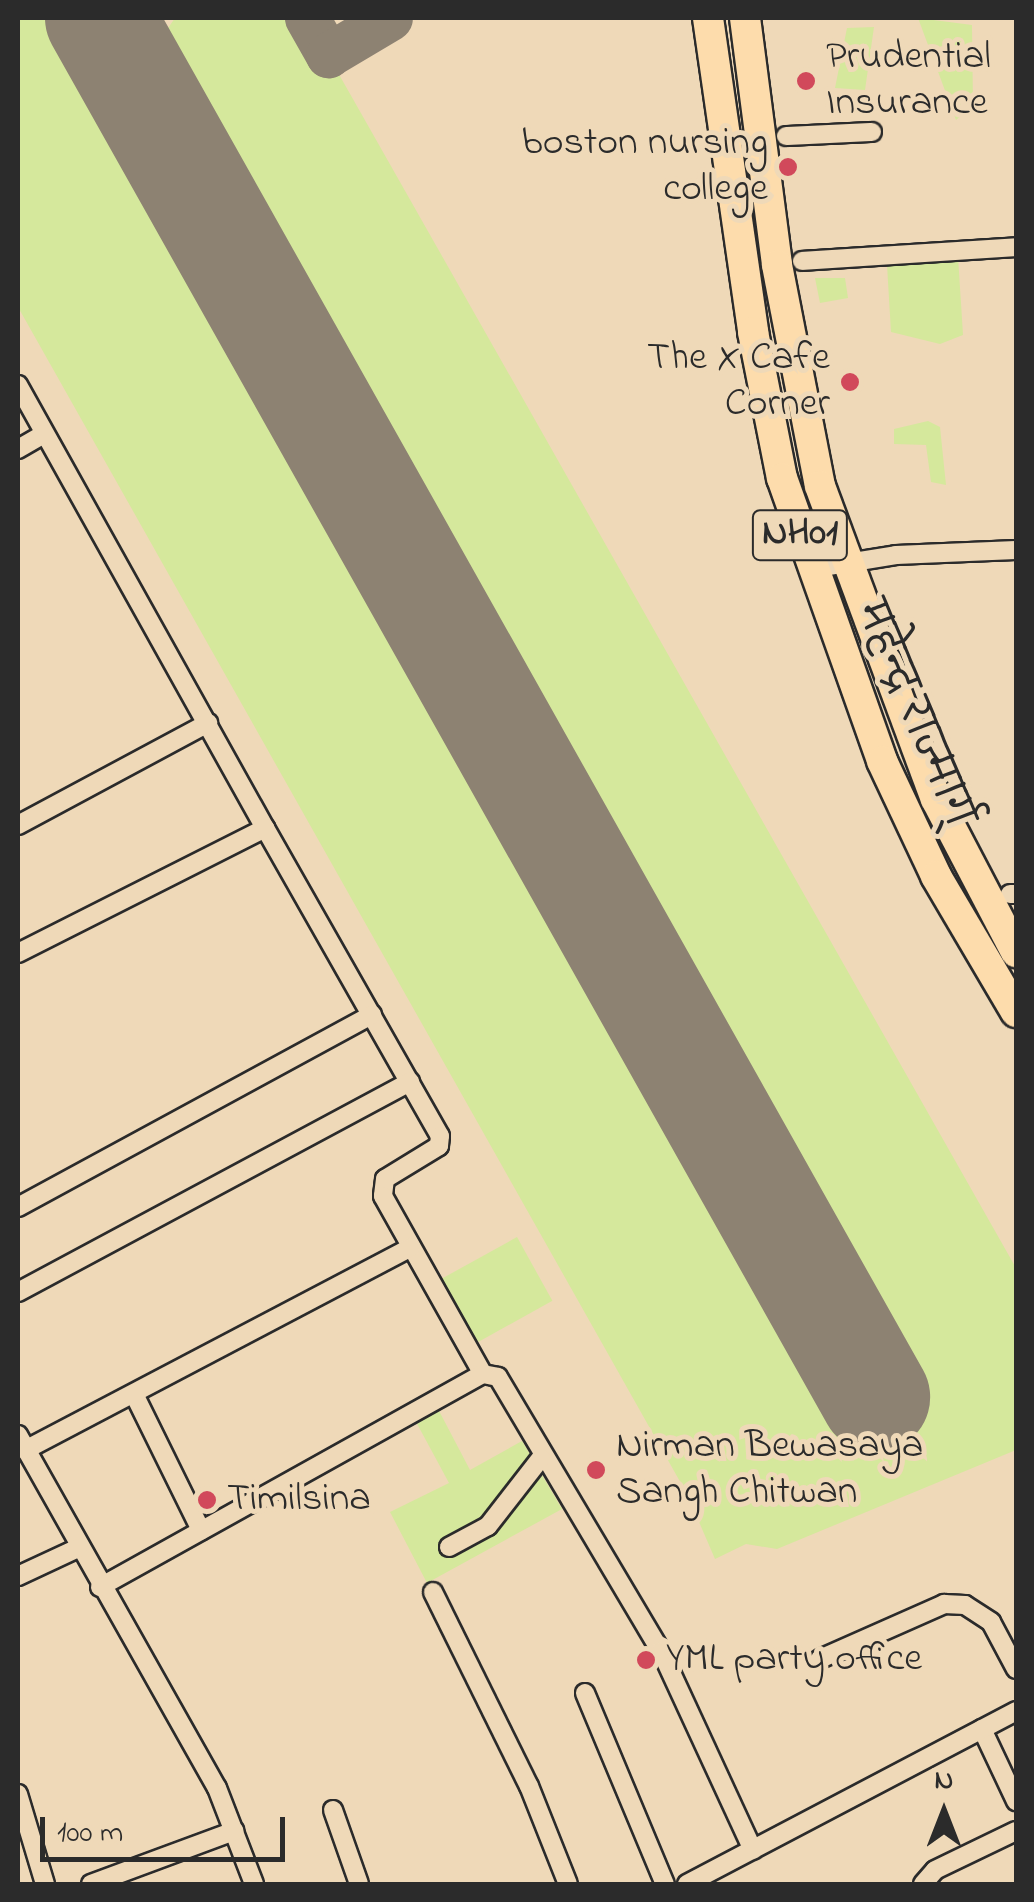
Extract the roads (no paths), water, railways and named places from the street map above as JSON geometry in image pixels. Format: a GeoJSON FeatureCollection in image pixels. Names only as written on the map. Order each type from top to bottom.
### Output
{"type":"FeatureCollection","features":[{"type":"Feature","properties":{"kind":"highway","name":"महेन्द्र राज्मार्ग्"},"geometry":{"type":"LineString","coordinates":[[708,18],[762,379],[810,569],[906,813],[1016,1012]]}},
{"type":"Feature","properties":{"kind":"highway","name":"महेन्द्र राज्मार्ग्"},"geometry":{"type":"LineString","coordinates":[[745,18],[795,379],[844,561],[936,799],[1016,952]]}},
{"type":"Feature","properties":{"kind":"street"},"geometry":{"type":"LineString","coordinates":[[786,136],[872,132]]}},
{"type":"Feature","properties":{"kind":"street"},"geometry":{"type":"LineString","coordinates":[[802,261],[1016,247]]}},
{"type":"Feature","properties":{"kind":"street"},"geometry":{"type":"LineString","coordinates":[[18,385],[410,1082],[439,1146],[392,1173],[382,1187],[483,1374]]}},
{"type":"Feature","properties":{"kind":"street"},"geometry":{"type":"LineString","coordinates":[[18,449],[44,434]]}},
{"type":"Feature","properties":{"kind":"street"},"geometry":{"type":"LineString","coordinates":[[810,569],[844,561],[1016,550]]}},
{"type":"Feature","properties":{"kind":"street"},"geometry":{"type":"LineString","coordinates":[[18,825],[208,724]]}},
{"type":"Feature","properties":{"kind":"street"},"geometry":{"type":"LineString","coordinates":[[18,953],[266,828]]}},
{"type":"Feature","properties":{"kind":"street"},"geometry":{"type":"LineString","coordinates":[[18,1208],[372,1015]]}},
{"type":"Feature","properties":{"kind":"street"},"geometry":{"type":"LineString","coordinates":[[18,1292],[410,1082]]}},
{"type":"Feature","properties":{"kind":"street"},"geometry":{"type":"LineString","coordinates":[[254,1884],[217,1788],[22,1443],[134,1394],[411,1247]]}},
{"type":"Feature","properties":{"kind":"street"},"geometry":{"type":"LineString","coordinates":[[100,1587],[483,1374],[498,1377],[540,1458],[661,1651],[753,1850]]}},
{"type":"Feature","properties":{"kind":"street"},"geometry":{"type":"LineString","coordinates":[[134,1394],[201,1530]]}},
{"type":"Feature","properties":{"kind":"street"},"geometry":{"type":"LineString","coordinates":[[449,1547],[488,1526],[540,1458]]}},
{"type":"Feature","properties":{"kind":"street"},"geometry":{"type":"LineString","coordinates":[[18,1576],[78,1548]]}},
{"type":"Feature","properties":{"kind":"street"},"geometry":{"type":"LineString","coordinates":[[433,1592],[529,1786],[568,1884]]}},
{"type":"Feature","properties":{"kind":"street"},"geometry":{"type":"LineString","coordinates":[[820,1660],[944,1604],[980,1610],[1016,1669]]}},
{"type":"Feature","properties":{"kind":"street"},"geometry":{"type":"LineString","coordinates":[[585,1693],[665,1884]]}},
{"type":"Feature","properties":{"kind":"street"},"geometry":{"type":"LineString","coordinates":[[688,1884],[1016,1711]]}},
{"type":"Feature","properties":{"kind":"street"},"geometry":{"type":"LineString","coordinates":[[982,1729],[1016,1802]]}},
{"type":"Feature","properties":{"kind":"street"},"geometry":{"type":"LineString","coordinates":[[18,1794],[44,1884]]}},
{"type":"Feature","properties":{"kind":"street"},"geometry":{"type":"LineString","coordinates":[[332,1810],[360,1884]]}},
{"type":"Feature","properties":{"kind":"street"},"geometry":{"type":"LineString","coordinates":[[91,1884],[234,1831]]}},
{"type":"Feature","properties":{"kind":"street"},"geometry":{"type":"LineString","coordinates":[[923,1884],[935,1870],[1016,1831]]}},
{"type":"Feature","properties":{"kind":"place","name":"Prudential Insurance"},"geometry":{"type":"Point","coordinates":[806,81]}},
{"type":"Feature","properties":{"kind":"place","name":"boston nursing college"},"geometry":{"type":"Point","coordinates":[788,167]}},
{"type":"Feature","properties":{"kind":"place","name":"The X Cafe Corner"},"geometry":{"type":"Point","coordinates":[850,382]}},
{"type":"Feature","properties":{"kind":"place","name":"Nirman Bewasaya Sangh Chitwan"},"geometry":{"type":"Point","coordinates":[596,1470]}},
{"type":"Feature","properties":{"kind":"place","name":"Timilsina"},"geometry":{"type":"Point","coordinates":[207,1500]}},
{"type":"Feature","properties":{"kind":"place","name":"YML party office"},"geometry":{"type":"Point","coordinates":[646,1660]}}]}
